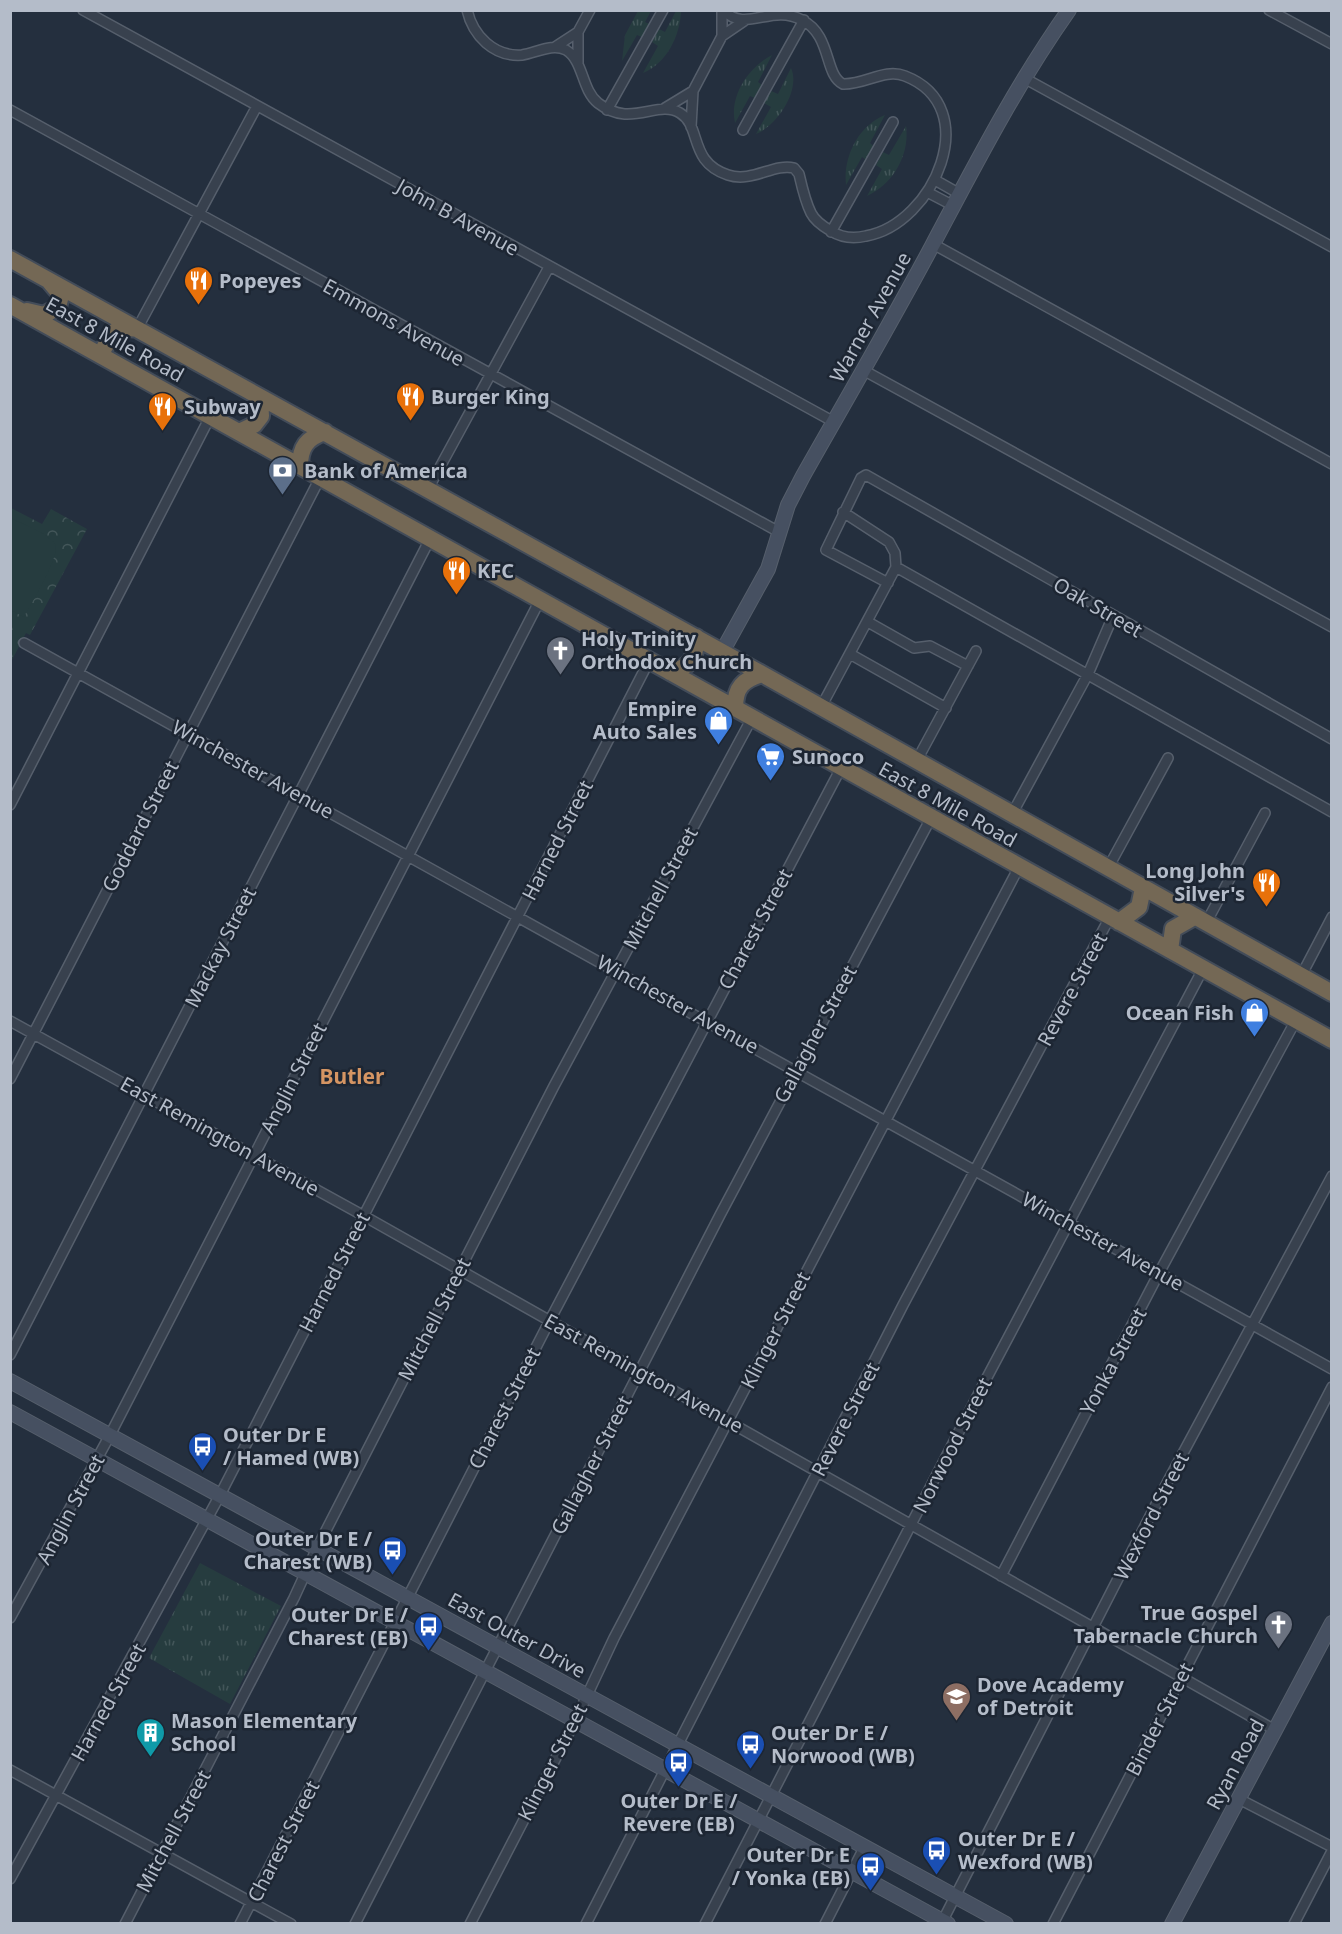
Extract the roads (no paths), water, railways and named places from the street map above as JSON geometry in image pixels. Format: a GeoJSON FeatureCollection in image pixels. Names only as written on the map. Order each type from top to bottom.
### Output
{"type":"FeatureCollection","features":[{"type":"Feature","properties":{"kind":"highway","name":"East 8 Mile Road"},"geometry":{"type":"LineString","coordinates":[[10,259],[696,637],[1332,993]]}},
{"type":"Feature","properties":{"kind":"highway"},"geometry":{"type":"LineString","coordinates":[[10,304],[44,315],[58,307],[61,295],[59,290],[36,273]]}},
{"type":"Feature","properties":{"kind":"highway","name":"East 8 Mile Road"},"geometry":{"type":"LineString","coordinates":[[10,304],[1332,1040]]}},
{"type":"Feature","properties":{"kind":"highway"},"geometry":{"type":"LineString","coordinates":[[100,355],[108,339],[116,330],[122,327],[138,329]]}},
{"type":"Feature","properties":{"kind":"highway"},"geometry":{"type":"LineString","coordinates":[[239,432],[254,425],[261,416],[260,397]]}},
{"type":"Feature","properties":{"kind":"highway"},"geometry":{"type":"LineString","coordinates":[[300,466],[303,446],[310,439],[325,432]]}},
{"type":"Feature","properties":{"kind":"highway"},"geometry":{"type":"LineString","coordinates":[[670,672],[690,663],[696,652],[696,637]]}},
{"type":"Feature","properties":{"kind":"highway"},"geometry":{"type":"LineString","coordinates":[[735,708],[736,694],[741,684],[762,674]]}},
{"type":"Feature","properties":{"kind":"highway"},"geometry":{"type":"LineString","coordinates":[[1114,920],[1131,916],[1139,907],[1143,888]]}},
{"type":"Feature","properties":{"kind":"highway"},"geometry":{"type":"LineString","coordinates":[[1170,950],[1173,929],[1200,920]]}},
{"type":"Feature","properties":{"kind":"main road","name":"Warner Avenue"},"geometry":{"type":"LineString","coordinates":[[722,652],[768,568],[788,505],[933,244],[955,199],[1024,78],[1069,10]]}},
{"type":"Feature","properties":{"kind":"main road","name":"East Outer Drive"},"geometry":{"type":"LineString","coordinates":[[10,1381],[1006,1923]]}},
{"type":"Feature","properties":{"kind":"main road"},"geometry":{"type":"LineString","coordinates":[[10,1412],[944,1923]]}},
{"type":"Feature","properties":{"kind":"main road","name":"Ryan Road"},"geometry":{"type":"LineString","coordinates":[[1172,1923],[1332,1623]]}},
{"type":"Feature","properties":{"kind":"street","name":"John B Avenue"},"geometry":{"type":"LineString","coordinates":[[84,10],[834,422]]}},
{"type":"Feature","properties":{"kind":"street"},"geometry":{"type":"LineString","coordinates":[[467,10],[476,34],[500,51],[521,55],[550,48],[578,32]]}},
{"type":"Feature","properties":{"kind":"street"},"geometry":{"type":"LineString","coordinates":[[578,66],[578,32],[590,10]]}},
{"type":"Feature","properties":{"kind":"street"},"geometry":{"type":"LineString","coordinates":[[607,110],[663,10]]}},
{"type":"Feature","properties":{"kind":"street"},"geometry":{"type":"LineString","coordinates":[[723,10],[736,20],[744,21]]}},
{"type":"Feature","properties":{"kind":"street"},"geometry":{"type":"LineString","coordinates":[[691,128],[693,91],[722,36],[723,10]]}},
{"type":"Feature","properties":{"kind":"street"},"geometry":{"type":"LineString","coordinates":[[1269,10],[1332,44]]}},
{"type":"Feature","properties":{"kind":"street"},"geometry":{"type":"LineString","coordinates":[[550,48],[572,55],[589,94],[607,110],[634,115],[673,109],[684,115],[702,156],[711,166],[728,175],[745,177],[794,168],[799,174],[812,214],[831,232],[846,238],[877,234],[913,212],[929,193],[942,161],[945,133],[943,120],[934,99],[916,82],[895,74],[850,84],[837,81],[822,39],[804,20],[777,13],[744,21],[722,36]]}},
{"type":"Feature","properties":{"kind":"street"},"geometry":{"type":"LineString","coordinates":[[743,130],[804,20]]}},
{"type":"Feature","properties":{"kind":"street"},"geometry":{"type":"LineString","coordinates":[[1024,78],[1332,247]]}},
{"type":"Feature","properties":{"kind":"street"},"geometry":{"type":"LineString","coordinates":[[664,109],[693,91]]}},
{"type":"Feature","properties":{"kind":"street"},"geometry":{"type":"LineString","coordinates":[[138,329],[257,106]]}},
{"type":"Feature","properties":{"kind":"street","name":"Emmons Avenue"},"geometry":{"type":"LineString","coordinates":[[10,110],[778,532]]}},
{"type":"Feature","properties":{"kind":"street"},"geometry":{"type":"LineString","coordinates":[[831,232],[893,122]]}},
{"type":"Feature","properties":{"kind":"street"},"geometry":{"type":"LineString","coordinates":[[936,180],[955,199]]}},
{"type":"Feature","properties":{"kind":"street"},"geometry":{"type":"LineString","coordinates":[[929,193],[955,199]]}},
{"type":"Feature","properties":{"kind":"street"},"geometry":{"type":"LineString","coordinates":[[933,244],[1332,464]]}},
{"type":"Feature","properties":{"kind":"street"},"geometry":{"type":"LineString","coordinates":[[428,489],[549,267]]}},
{"type":"Feature","properties":{"kind":"street"},"geometry":{"type":"LineString","coordinates":[[863,370],[1332,627]]}},
{"type":"Feature","properties":{"kind":"street"},"geometry":{"type":"LineString","coordinates":[[10,805],[210,417]]}},
{"type":"Feature","properties":{"kind":"street","name":"Oak Street"},"geometry":{"type":"LineString","coordinates":[[843,512],[861,478],[866,475],[1332,739]]}},
{"type":"Feature","properties":{"kind":"street","name":"Goddard Street"},"geometry":{"type":"LineString","coordinates":[[10,1079],[320,478]]}},
{"type":"Feature","properties":{"kind":"street"},"geometry":{"type":"LineString","coordinates":[[822,707],[868,622],[888,584],[896,567],[895,553],[889,542],[843,512],[826,550],[888,584]]}},
{"type":"Feature","properties":{"kind":"street","name":"Mackay Street"},"geometry":{"type":"LineString","coordinates":[[10,1355],[430,539]]}},
{"type":"Feature","properties":{"kind":"street"},"geometry":{"type":"LineString","coordinates":[[896,567],[1332,812]]}},
{"type":"Feature","properties":{"kind":"street","name":"Anglin Street"},"geometry":{"type":"LineString","coordinates":[[10,1618],[97,1460],[540,600]]}},
{"type":"Feature","properties":{"kind":"street"},"geometry":{"type":"LineString","coordinates":[[1012,814],[1088,674],[1113,616]]}},
{"type":"Feature","properties":{"kind":"street"},"geometry":{"type":"LineString","coordinates":[[868,622],[914,648],[930,646],[968,666]]}},
{"type":"Feature","properties":{"kind":"street","name":"Winchester Avenue"},"geometry":{"type":"LineString","coordinates":[[24,643],[1332,1368]]}},
{"type":"Feature","properties":{"kind":"street"},"geometry":{"type":"LineString","coordinates":[[917,760],[976,651]]}},
{"type":"Feature","properties":{"kind":"street"},"geometry":{"type":"LineString","coordinates":[[850,654],[946,708]]}},
{"type":"Feature","properties":{"kind":"street","name":"Harned Street"},"geometry":{"type":"LineString","coordinates":[[10,1879],[207,1520],[649,661]]}},
{"type":"Feature","properties":{"kind":"street","name":"Mitchell Street"},"geometry":{"type":"LineString","coordinates":[[125,1923],[306,1574],[317,1548],[459,1269],[752,718]]}},
{"type":"Feature","properties":{"kind":"street"},"geometry":{"type":"LineString","coordinates":[[1108,868],[1168,758]]}},
{"type":"Feature","properties":{"kind":"street","name":"Charest Street"},"geometry":{"type":"LineString","coordinates":[[240,1923],[706,1020],[842,768]]}},
{"type":"Feature","properties":{"kind":"street"},"geometry":{"type":"LineString","coordinates":[[1200,920],[1265,813]]}},
{"type":"Feature","properties":{"kind":"street","name":"Gallagher Street"},"geometry":{"type":"LineString","coordinates":[[355,1923],[639,1371],[931,818]]}},
{"type":"Feature","properties":{"kind":"street","name":"Klinger Street"},"geometry":{"type":"LineString","coordinates":[[470,1923],[575,1721],[586,1694],[1019,867]]}},
{"type":"Feature","properties":{"kind":"street"},"geometry":{"type":"LineString","coordinates":[[1301,976],[1332,917]]}},
{"type":"Feature","properties":{"kind":"street","name":"Revere Street"},"geometry":{"type":"LineString","coordinates":[[586,1923],[975,1170],[1114,920]]}},
{"type":"Feature","properties":{"kind":"street","name":"Norwood Street"},"geometry":{"type":"LineString","coordinates":[[705,1923],[911,1524],[1203,969]]}},
{"type":"Feature","properties":{"kind":"street","name":"Yonka Street"},"geometry":{"type":"LineString","coordinates":[[1001,1576],[1159,1273],[1296,1020]]}},
{"type":"Feature","properties":{"kind":"street","name":"East Remington Avenue"},"geometry":{"type":"LineString","coordinates":[[10,1021],[364,1215],[1275,1730]]}},
{"type":"Feature","properties":{"kind":"street","name":"Wexford Street"},"geometry":{"type":"LineString","coordinates":[[944,1923],[1093,1627],[1332,1176]]}},
{"type":"Feature","properties":{"kind":"street","name":"Binder Street"},"geometry":{"type":"LineString","coordinates":[[1053,1923],[1332,1387]]}},
{"type":"Feature","properties":{"kind":"street"},"geometry":{"type":"LineString","coordinates":[[10,1770],[291,1923]]}},
{"type":"Feature","properties":{"kind":"street"},"geometry":{"type":"LineString","coordinates":[[1239,1798],[1332,1849],[1294,1923]]}},
{"type":"Feature","properties":{"kind":"street"},"geometry":{"type":"LineString","coordinates":[[825,1923],[865,1846]]}},
{"type":"Feature","properties":{"kind":"place","name":"Popeyes"},"geometry":{"type":"Point","coordinates":[198,306]}},
{"type":"Feature","properties":{"kind":"place","name":"Burger King"},"geometry":{"type":"Point","coordinates":[410,422]}},
{"type":"Feature","properties":{"kind":"place","name":"Subway"},"geometry":{"type":"Point","coordinates":[163,432]}},
{"type":"Feature","properties":{"kind":"place","name":"Bank of America"},"geometry":{"type":"Point","coordinates":[283,496]}},
{"type":"Feature","properties":{"kind":"place","name":"KFC"},"geometry":{"type":"Point","coordinates":[456,596]}},
{"type":"Feature","properties":{"kind":"place","name":"Holy Trinity Orthodox Church"},"geometry":{"type":"Point","coordinates":[560,676]}},
{"type":"Feature","properties":{"kind":"place","name":"Empire Auto Sales"},"geometry":{"type":"Point","coordinates":[718,746]}},
{"type":"Feature","properties":{"kind":"place","name":"Sunoco"},"geometry":{"type":"Point","coordinates":[771,782]}},
{"type":"Feature","properties":{"kind":"place","name":"Long John Silver's"},"geometry":{"type":"Point","coordinates":[1266,908]}},
{"type":"Feature","properties":{"kind":"place","name":"Ocean Fish"},"geometry":{"type":"Point","coordinates":[1255,1038]}},
{"type":"Feature","properties":{"kind":"place","name":"Outer Dr E / Hamed (WB)"},"geometry":{"type":"Point","coordinates":[202,1472]}},
{"type":"Feature","properties":{"kind":"place","name":"Outer Dr E / Charest (WB)"},"geometry":{"type":"Point","coordinates":[393,1576]}},
{"type":"Feature","properties":{"kind":"place","name":"True Gospel Tabernacle Church"},"geometry":{"type":"Point","coordinates":[1279,1650]}},
{"type":"Feature","properties":{"kind":"place","name":"Outer Dr E / Charest (EB)"},"geometry":{"type":"Point","coordinates":[429,1652]}},
{"type":"Feature","properties":{"kind":"place","name":"Dove Academy of Detroit"},"geometry":{"type":"Point","coordinates":[956,1722]}},
{"type":"Feature","properties":{"kind":"place","name":"Mason Elementary School"},"geometry":{"type":"Point","coordinates":[150,1758]}},
{"type":"Feature","properties":{"kind":"place","name":"Outer Dr E / Norwood (WB)"},"geometry":{"type":"Point","coordinates":[750,1770]}},
{"type":"Feature","properties":{"kind":"place","name":"Outer Dr E / Revere (EB)"},"geometry":{"type":"Point","coordinates":[679,1788]}},
{"type":"Feature","properties":{"kind":"place","name":"Outer Dr E / Wexford (WB)"},"geometry":{"type":"Point","coordinates":[937,1876]}},
{"type":"Feature","properties":{"kind":"place","name":"Outer Dr E / Yonka (EB)"},"geometry":{"type":"Point","coordinates":[871,1892]}},
{"type":"Feature","properties":{"kind":"district","name":"Butler"},"geometry":{"type":"Point","coordinates":[352,1076]}}]}
